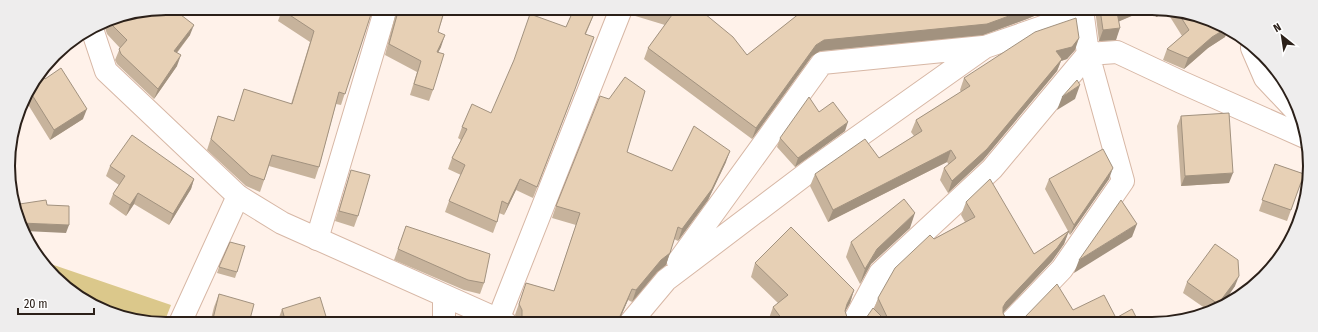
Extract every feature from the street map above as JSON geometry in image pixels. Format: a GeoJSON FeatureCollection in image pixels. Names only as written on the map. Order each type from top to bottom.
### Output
{"type":"FeatureCollection","features":[{"type":"Feature","properties":{"kind":"street"},"geometry":{"type":"LineString","coordinates":[[316,239],[384,15]]}},
{"type":"Feature","properties":{"kind":"street"},"geometry":{"type":"LineString","coordinates":[[504,317],[619,15]]}},
{"type":"Feature","properties":{"kind":"street"},"geometry":{"type":"LineString","coordinates":[[635,317],[666,280],[822,63],[984,47],[1072,15]]}},
{"type":"Feature","properties":{"kind":"street"},"geometry":{"type":"LineString","coordinates":[[1016,317],[1062,269],[1123,181],[1088,54],[1083,15]]}},
{"type":"Feature","properties":{"kind":"street"},"geometry":{"type":"LineString","coordinates":[[93,33],[106,71],[238,196],[282,223],[493,317]]}},
{"type":"Feature","properties":{"kind":"street"},"geometry":{"type":"LineString","coordinates":[[666,280],[810,171],[984,47]]}},
{"type":"Feature","properties":{"kind":"street"},"geometry":{"type":"LineString","coordinates":[[856,317],[880,273],[992,168],[1088,54],[1117,52],[1300,135]]}},
{"type":"Feature","properties":{"kind":"street"},"geometry":{"type":"LineString","coordinates":[[1255,55],[1265,78],[1290,105]]}},
{"type":"Feature","properties":{"kind":"street"},"geometry":{"type":"LineString","coordinates":[[183,317],[238,196]]}},
{"type":"Feature","properties":{"kind":"street"},"geometry":{"type":"LineString","coordinates":[[444,296],[444,317]]}},
{"type":"Feature","properties":{"kind":"shaded area"},"geometry":{"type":"Polygon","coordinates":[[[50,264],[171,305],[166,317],[146,316],[108,306],[82,292],[66,280],[50,264]]]}},
{"type":"Feature","properties":{"kind":"building"},"geometry":{"type":"Polygon","coordinates":[[[181,15],[194,25],[174,51],[181,55],[158,89],[121,54],[119,49],[127,40],[112,25],[146,16],[181,15]]]}},
{"type":"Feature","properties":{"kind":"building"},"geometry":{"type":"Polygon","coordinates":[[[290,15],[371,15],[345,94],[339,92],[319,167],[272,155],[264,180],[250,175],[211,139],[218,116],[234,121],[244,89],[292,104],[314,31],[290,15]]]}},
{"type":"Feature","properties":{"kind":"building"},"geometry":{"type":"Polygon","coordinates":[[[397,15],[443,15],[438,32],[445,35],[437,52],[444,54],[433,90],[414,84],[421,61],[389,44],[397,15]]]}},
{"type":"Feature","properties":{"kind":"building"},"geometry":{"type":"Polygon","coordinates":[[[530,15],[566,27],[571,15],[593,15],[585,34],[594,37],[537,187],[520,179],[508,204],[502,201],[497,222],[449,201],[465,165],[452,158],[467,129],[462,127],[472,104],[491,113],[514,60],[530,15]]]}},
{"type":"Feature","properties":{"kind":"building"},"geometry":{"type":"Polygon","coordinates":[[[672,15],[706,15],[733,37],[747,55],[797,15],[1012,15],[987,24],[824,40],[816,45],[756,128],[648,48],[672,15]]]}},
{"type":"Feature","properties":{"kind":"building"},"geometry":{"type":"Polygon","coordinates":[[[1101,15],[1118,15],[1120,28],[1103,30],[1101,15]]]}},
{"type":"Feature","properties":{"kind":"building"},"geometry":{"type":"Polygon","coordinates":[[[1076,18],[1079,38],[1072,47],[1056,51],[1062,59],[987,149],[952,181],[944,168],[956,158],[951,150],[833,210],[815,174],[865,139],[879,158],[922,131],[916,120],[970,86],[964,78],[1035,32],[1076,18]]]}},
{"type":"Feature","properties":{"kind":"building"},"geometry":{"type":"Polygon","coordinates":[[[1181,18],[1210,26],[1221,32],[1212,37],[1188,58],[1167,49],[1189,30],[1181,18]]]}},
{"type":"Feature","properties":{"kind":"building"},"geometry":{"type":"Polygon","coordinates":[[[61,68],[87,109],[54,130],[33,96],[44,77],[45,79],[61,68]]]}},
{"type":"Feature","properties":{"kind":"building"},"geometry":{"type":"Polygon","coordinates":[[[625,77],[645,91],[627,152],[672,171],[694,126],[730,151],[712,189],[682,229],[678,227],[670,253],[661,260],[636,290],[632,289],[620,317],[521,317],[522,310],[519,304],[526,283],[554,291],[580,213],[556,206],[600,96],[609,99],[625,77]]]}},
{"type":"Feature","properties":{"kind":"building"},"geometry":{"type":"Polygon","coordinates":[[[1077,80],[1080,85],[1062,97],[1077,80]]]}},
{"type":"Feature","properties":{"kind":"building"},"geometry":{"type":"Polygon","coordinates":[[[809,97],[819,112],[833,102],[848,122],[798,158],[780,138],[809,97]]]}},
{"type":"Feature","properties":{"kind":"building"},"geometry":{"type":"Polygon","coordinates":[[[1229,113],[1233,173],[1185,176],[1181,116],[1229,113]]]}},
{"type":"Feature","properties":{"kind":"building"},"geometry":{"type":"Polygon","coordinates":[[[132,135],[194,179],[173,214],[138,193],[130,205],[113,194],[125,176],[110,166],[132,135]]]}},
{"type":"Feature","properties":{"kind":"building"},"geometry":{"type":"Polygon","coordinates":[[[1103,149],[1113,168],[1074,225],[1049,179],[1103,149]]]}},
{"type":"Feature","properties":{"kind":"building"},"geometry":{"type":"Polygon","coordinates":[[[1275,164],[1303,174],[1291,210],[1262,200],[1275,164]]]}},
{"type":"Feature","properties":{"kind":"building"},"geometry":{"type":"Polygon","coordinates":[[[351,170],[370,175],[358,216],[339,211],[351,170]]]}},
{"type":"Feature","properties":{"kind":"building"},"geometry":{"type":"Polygon","coordinates":[[[990,179],[1034,254],[1069,231],[1057,248],[1006,302],[1003,307],[1005,317],[887,317],[878,298],[895,268],[930,235],[934,239],[975,217],[966,202],[990,179]]]}},
{"type":"Feature","properties":{"kind":"building"},"geometry":{"type":"Polygon","coordinates":[[[904,199],[915,213],[877,249],[865,269],[851,242],[904,199]]]}},
{"type":"Feature","properties":{"kind":"building"},"geometry":{"type":"Polygon","coordinates":[[[46,200],[47,205],[69,206],[69,225],[26,223],[20,204],[46,200]]]}},
{"type":"Feature","properties":{"kind":"building"},"geometry":{"type":"Polygon","coordinates":[[[1121,200],[1137,224],[1079,260],[1121,200]]]}},
{"type":"Feature","properties":{"kind":"building"},"geometry":{"type":"Polygon","coordinates":[[[406,226],[490,254],[484,283],[468,280],[398,249],[406,226]]]}},
{"type":"Feature","properties":{"kind":"building"},"geometry":{"type":"Polygon","coordinates":[[[791,227],[854,290],[845,311],[847,317],[780,317],[773,307],[788,295],[755,263],[791,227]]]}},
{"type":"Feature","properties":{"kind":"building"},"geometry":{"type":"Polygon","coordinates":[[[230,242],[245,246],[237,272],[219,267],[230,242]]]}},
{"type":"Feature","properties":{"kind":"building"},"geometry":{"type":"Polygon","coordinates":[[[1215,244],[1238,260],[1239,276],[1221,300],[1216,303],[1187,282],[1215,244]]]}},
{"type":"Feature","properties":{"kind":"building"},"geometry":{"type":"Polygon","coordinates":[[[1057,284],[1073,310],[1104,295],[1115,317],[1025,317],[1057,284]]]}},
{"type":"Feature","properties":{"kind":"building"},"geometry":{"type":"Polygon","coordinates":[[[219,294],[254,304],[251,317],[213,317],[219,294]]]}},
{"type":"Feature","properties":{"kind":"building"},"geometry":{"type":"Polygon","coordinates":[[[320,297],[326,317],[284,317],[282,309],[320,297]]]}},
{"type":"Feature","properties":{"kind":"building"},"geometry":{"type":"Polygon","coordinates":[[[873,308],[882,317],[867,317],[873,308]]]}},
{"type":"Feature","properties":{"kind":"building"},"geometry":{"type":"Polygon","coordinates":[[[1132,309],[1136,317],[1118,317],[1132,309]]]}}]}
